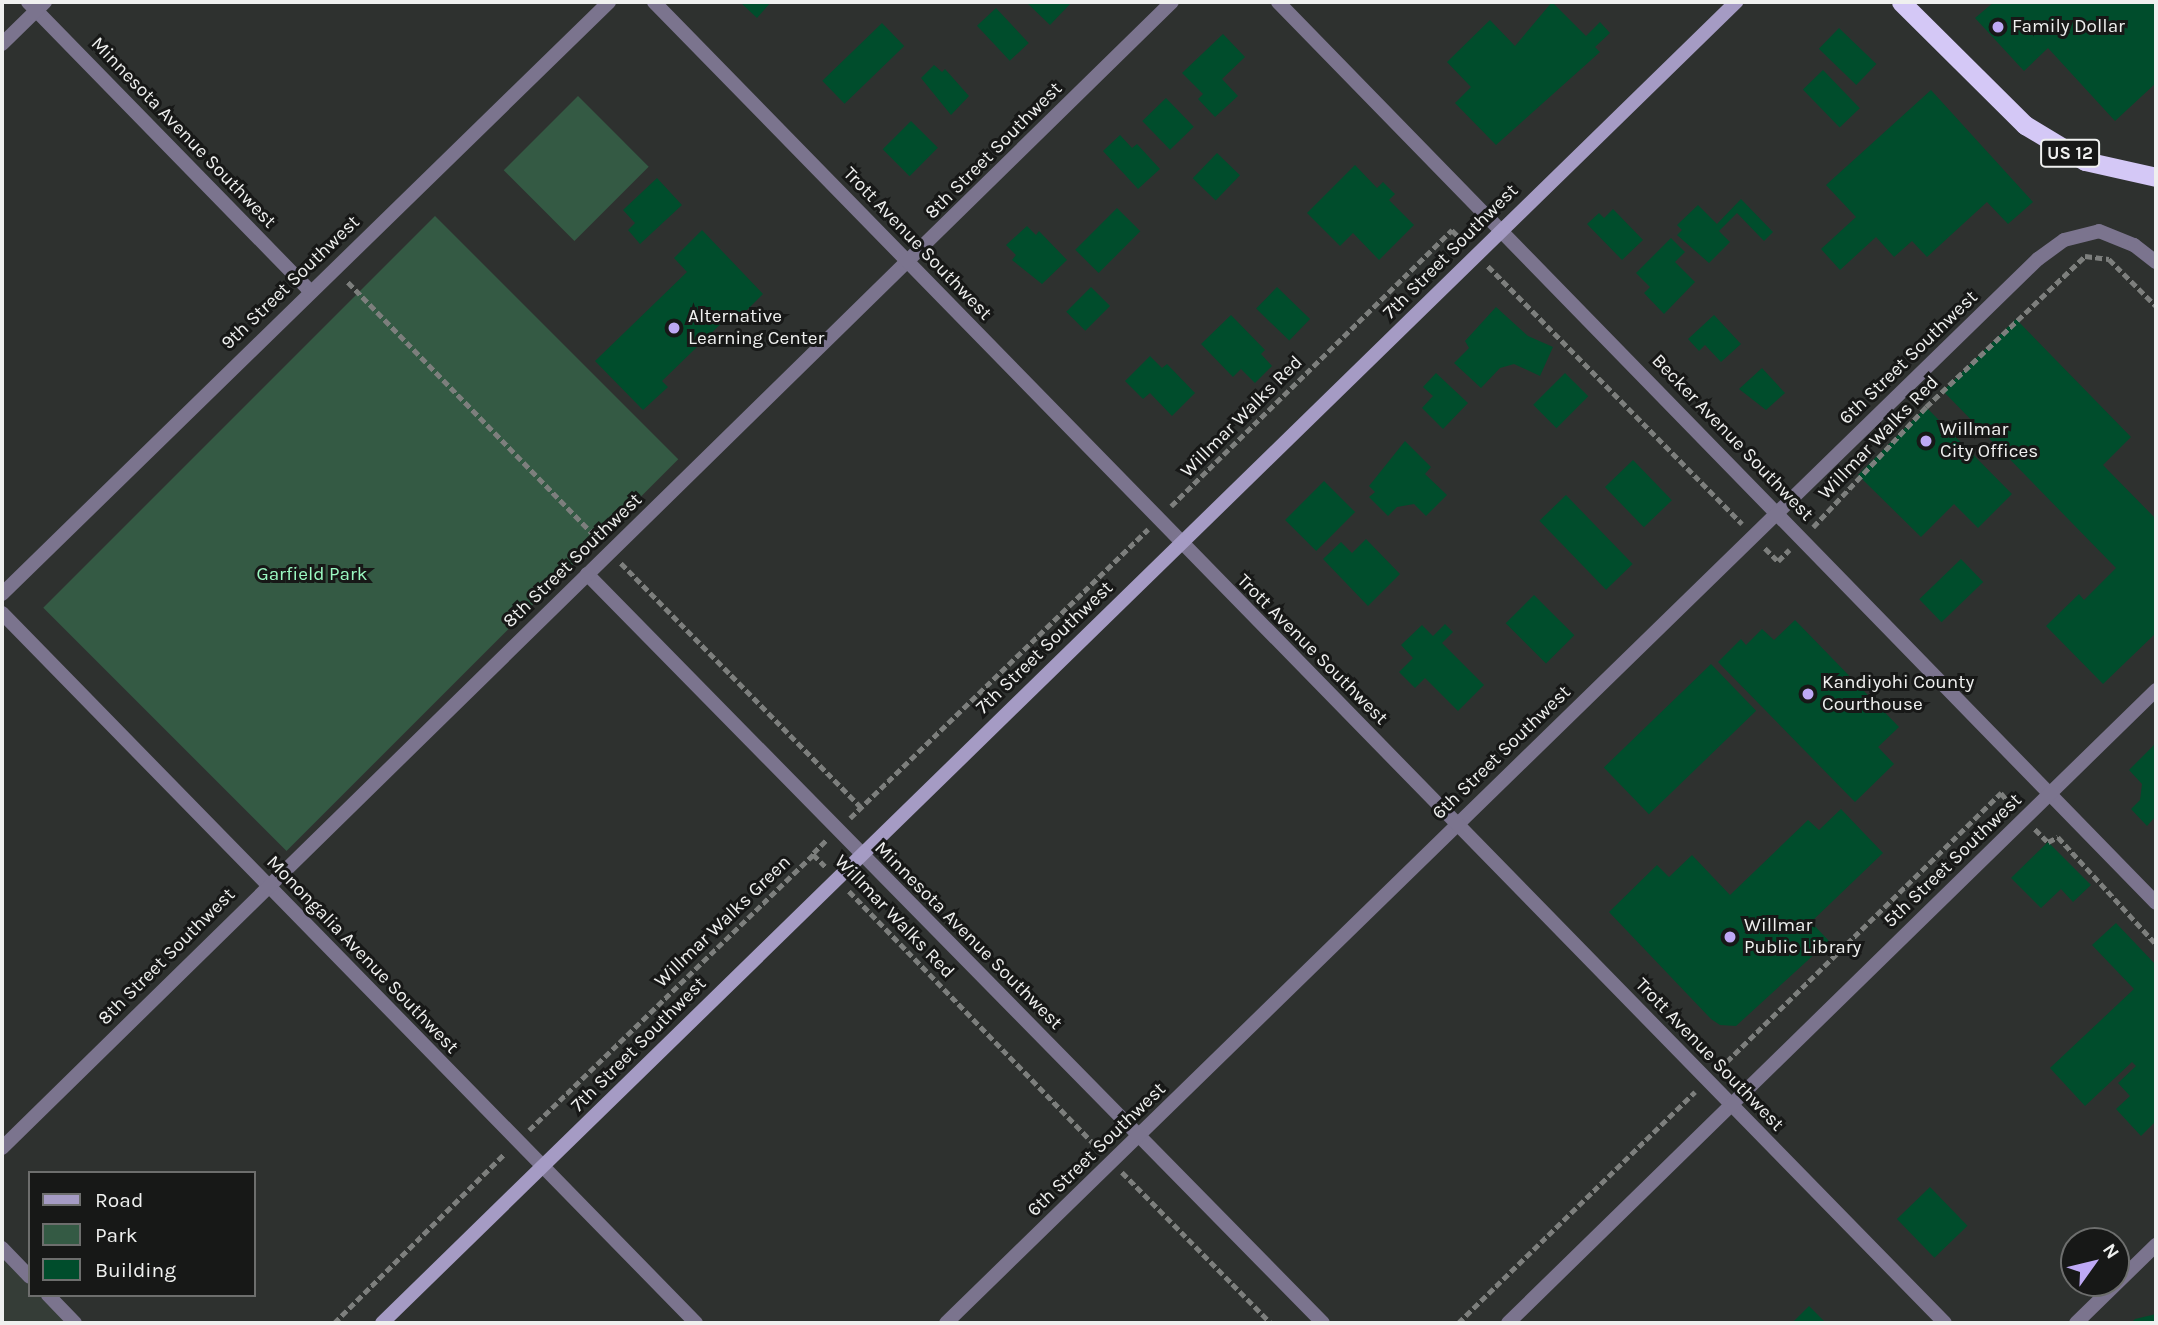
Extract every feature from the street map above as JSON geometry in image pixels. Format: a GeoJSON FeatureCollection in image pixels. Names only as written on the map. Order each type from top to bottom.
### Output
{"type":"FeatureCollection","features":[{"type":"Feature","properties":{"kind":"highway","name":"US 12"},"geometry":{"type":"LineString","coordinates":[[1901,2],[1997,101],[2025,125],[2076,156],[2121,172],[2156,177]]}},
{"type":"Feature","properties":{"kind":"main road","name":"7th Street Southwest"},"geometry":{"type":"LineString","coordinates":[[382,1323],[840,882],[859,854],[1736,2]]}},
{"type":"Feature","properties":{"kind":"street","name":"9th Street Southwest"},"geometry":{"type":"LineString","coordinates":[[2,594],[608,2]]}},
{"type":"Feature","properties":{"kind":"street","name":"Trott Avenue Southwest"},"geometry":{"type":"LineString","coordinates":[[654,2],[1180,544],[1945,1323]]}},
{"type":"Feature","properties":{"kind":"street","name":"8th Street Southwest"},"geometry":{"type":"LineString","coordinates":[[2,1147],[1172,2]]}},
{"type":"Feature","properties":{"kind":"street","name":"Becker Avenue Southwest"},"geometry":{"type":"LineString","coordinates":[[1278,2],[2156,903]]}},
{"type":"Feature","properties":{"kind":"street","name":"Minnesota Avenue Southwest"},"geometry":{"type":"LineString","coordinates":[[36,5],[310,291]]}},
{"type":"Feature","properties":{"kind":"street"},"geometry":{"type":"LineString","coordinates":[[2,44],[36,5]]}},
{"type":"Feature","properties":{"kind":"street","name":"6th Street Southwest"},"geometry":{"type":"LineString","coordinates":[[946,1323],[1108,1157],[1139,1136],[2038,259],[2064,240],[2099,231],[2134,245],[2156,262]]}},
{"type":"Feature","properties":{"kind":"street","name":"Minnesota Avenue Southwest"},"geometry":{"type":"LineString","coordinates":[[587,574],[859,854],[1323,1323]]}},
{"type":"Feature","properties":{"kind":"street","name":"Monongalia Avenue Southwest"},"geometry":{"type":"LineString","coordinates":[[2,613],[696,1323]]}},
{"type":"Feature","properties":{"kind":"street","name":"5th Street Southwest"},"geometry":{"type":"LineString","coordinates":[[1507,1323],[2156,690]]}},
{"type":"Feature","properties":{"kind":"street"},"geometry":{"type":"LineString","coordinates":[[2076,1323],[2156,1245]]}},
{"type":"Feature","properties":{"kind":"street"},"geometry":{"type":"LineString","coordinates":[[2,1248],[28,1275]]}},
{"type":"Feature","properties":{"kind":"street"},"geometry":{"type":"LineString","coordinates":[[50,1297],[75,1323]]}},
{"type":"Feature","properties":{"kind":"path","name":"Willmar Walks Red"},"geometry":{"type":"LineString","coordinates":[[813,854],[1452,230],[1778,561],[1916,417],[2085,256],[2109,260],[2156,306]]}},
{"type":"Feature","properties":{"kind":"path","name":"Willmar Walks Green"},"geometry":{"type":"LineString","coordinates":[[334,1323],[813,854],[1271,1323]]}},
{"type":"Feature","properties":{"kind":"shaded area"},"geometry":{"type":"Polygon","coordinates":[[[2,1248],[28,1275],[28,1297],[50,1297],[75,1323],[2,1323],[2,1248]]]}},
{"type":"Feature","properties":{"kind":"green space"},"geometry":{"type":"Polygon","coordinates":[[[578,96],[649,167],[574,241],[504,170],[578,96]]]}},
{"type":"Feature","properties":{"kind":"green space","name":"Garfield Park"},"geometry":{"type":"Polygon","coordinates":[[[435,216],[678,459],[287,851],[43,608],[435,216]]]}},
{"type":"Feature","properties":{"kind":"building"},"geometry":{"type":"Polygon","coordinates":[[[740,2],[771,2],[757,18],[740,2]]]}},
{"type":"Feature","properties":{"kind":"building"},"geometry":{"type":"Polygon","coordinates":[[[1026,2],[1072,2],[1050,25],[1026,2]]]}},
{"type":"Feature","properties":{"kind":"building"},"geometry":{"type":"Polygon","coordinates":[[[1552,2],[1586,36],[1600,22],[1610,33],[1595,47],[1600,52],[1496,145],[1455,103],[1471,87],[1447,62],[1490,20],[1515,46],[1552,2]]]}},
{"type":"Feature","properties":{"kind":"building"},"geometry":{"type":"Polygon","coordinates":[[[1994,2],[2156,2],[2156,83],[2115,121],[2048,48],[2024,71],[1975,18],[1994,2]]]}},
{"type":"Feature","properties":{"kind":"building"},"geometry":{"type":"Polygon","coordinates":[[[996,8],[1029,43],[1010,61],[977,26],[996,8]]]}},
{"type":"Feature","properties":{"kind":"building"},"geometry":{"type":"Polygon","coordinates":[[[882,23],[904,46],[845,104],[822,81],[882,23]]]}},
{"type":"Feature","properties":{"kind":"building"},"geometry":{"type":"Polygon","coordinates":[[[1839,28],[1876,64],[1856,85],[1819,49],[1839,28]]]}},
{"type":"Feature","properties":{"kind":"building"},"geometry":{"type":"Polygon","coordinates":[[[1223,34],[1245,57],[1222,79],[1238,96],[1215,117],[1198,99],[1203,94],[1182,73],[1223,34]]]}},
{"type":"Feature","properties":{"kind":"building"},"geometry":{"type":"Polygon","coordinates":[[[934,65],[942,72],[945,69],[969,96],[951,115],[921,78],[934,65]]]}},
{"type":"Feature","properties":{"kind":"building"},"geometry":{"type":"Polygon","coordinates":[[[1823,70],[1860,108],[1840,128],[1803,89],[1823,70]]]}},
{"type":"Feature","properties":{"kind":"building"},"geometry":{"type":"Polygon","coordinates":[[[1931,90],[2033,202],[2008,224],[1987,202],[1927,257],[1912,241],[1894,257],[1876,237],[1840,270],[1821,249],[1856,217],[1826,185],[1931,90]]]}},
{"type":"Feature","properties":{"kind":"building"},"geometry":{"type":"Polygon","coordinates":[[[1166,98],[1194,127],[1170,150],[1142,121],[1166,98]]]}},
{"type":"Feature","properties":{"kind":"building"},"geometry":{"type":"Polygon","coordinates":[[[911,121],[938,148],[910,176],[883,149],[911,121]]]}},
{"type":"Feature","properties":{"kind":"building"},"geometry":{"type":"Polygon","coordinates":[[[1120,135],[1132,148],[1137,144],[1160,169],[1138,189],[1103,151],[1120,135]]]}},
{"type":"Feature","properties":{"kind":"building"},"geometry":{"type":"Polygon","coordinates":[[[1217,153],[1240,175],[1216,200],[1193,178],[1217,153]]]}},
{"type":"Feature","properties":{"kind":"building"},"geometry":{"type":"Polygon","coordinates":[[[1355,165],[1377,188],[1383,182],[1395,194],[1389,200],[1414,225],[1379,260],[1353,233],[1340,246],[1307,213],[1355,165]]]}},
{"type":"Feature","properties":{"kind":"building"},"geometry":{"type":"Polygon","coordinates":[[[657,178],[682,205],[640,244],[628,230],[635,223],[623,210],[657,178]]]}},
{"type":"Feature","properties":{"kind":"building"},"geometry":{"type":"Polygon","coordinates":[[[1741,199],[1773,232],[1764,241],[1737,213],[1719,231],[1730,242],[1709,263],[1677,235],[1682,230],[1677,225],[1698,205],[1717,224],[1741,199]]]}},
{"type":"Feature","properties":{"kind":"building"},"geometry":{"type":"Polygon","coordinates":[[[1117,208],[1140,231],[1099,273],[1075,250],[1117,208]]]}},
{"type":"Feature","properties":{"kind":"building"},"geometry":{"type":"Polygon","coordinates":[[[1613,209],[1643,240],[1622,260],[1587,224],[1599,213],[1604,218],[1613,209]]]}},
{"type":"Feature","properties":{"kind":"building"},"geometry":{"type":"Polygon","coordinates":[[[1027,226],[1036,235],[1039,231],[1067,260],[1042,284],[1012,260],[1016,255],[1006,245],[1027,226]]]}},
{"type":"Feature","properties":{"kind":"building"},"geometry":{"type":"Polygon","coordinates":[[[702,230],[763,294],[739,318],[733,312],[662,381],[668,387],[643,410],[595,361],[687,272],[674,258],[702,230]]]}},
{"type":"Feature","properties":{"kind":"building"},"geometry":{"type":"Polygon","coordinates":[[[1671,238],[1685,252],[1675,262],[1695,282],[1664,314],[1644,293],[1650,287],[1636,273],[1671,238]]]}},
{"type":"Feature","properties":{"kind":"building"},"geometry":{"type":"Polygon","coordinates":[[[1091,287],[1110,306],[1085,331],[1066,312],[1091,287]]]}},
{"type":"Feature","properties":{"kind":"building"},"geometry":{"type":"Polygon","coordinates":[[[1277,287],[1310,319],[1289,341],[1256,309],[1277,287]]]}},
{"type":"Feature","properties":{"kind":"building"},"geometry":{"type":"Polygon","coordinates":[[[1496,307],[1528,336],[1553,347],[1540,376],[1514,364],[1500,368],[1481,388],[1454,363],[1469,348],[1465,341],[1496,307]]]}},
{"type":"Feature","properties":{"kind":"building"},"geometry":{"type":"Polygon","coordinates":[[[1231,315],[1265,350],[1261,354],[1272,366],[1255,383],[1241,369],[1233,377],[1201,344],[1231,315]]]}},
{"type":"Feature","properties":{"kind":"building"},"geometry":{"type":"Polygon","coordinates":[[[1714,315],[1741,344],[1721,362],[1705,345],[1699,351],[1688,339],[1714,315]]]}},
{"type":"Feature","properties":{"kind":"building"},"geometry":{"type":"Polygon","coordinates":[[[2016,319],[2131,437],[2103,465],[2156,519],[2156,633],[2103,684],[2046,626],[2079,594],[2084,600],[2116,568],[1943,391],[2016,319]]]}},
{"type":"Feature","properties":{"kind":"building"},"geometry":{"type":"Polygon","coordinates":[[[1150,356],[1162,368],[1167,364],[1195,393],[1172,416],[1150,393],[1143,399],[1125,381],[1150,356]]]}},
{"type":"Feature","properties":{"kind":"building"},"geometry":{"type":"Polygon","coordinates":[[[1762,368],[1785,393],[1766,410],[1739,389],[1762,368]]]}},
{"type":"Feature","properties":{"kind":"building"},"geometry":{"type":"Polygon","coordinates":[[[1436,373],[1468,403],[1443,429],[1422,408],[1433,396],[1423,387],[1436,373]]]}},
{"type":"Feature","properties":{"kind":"building"},"geometry":{"type":"Polygon","coordinates":[[[1565,373],[1588,396],[1557,428],[1533,405],[1565,373]]]}},
{"type":"Feature","properties":{"kind":"building","name":"Willmar City Offices"},"geometry":{"type":"Polygon","coordinates":[[[1926,407],[2012,494],[1978,528],[1954,504],[1921,537],[1858,475],[1926,407]]]}},
{"type":"Feature","properties":{"kind":"building"},"geometry":{"type":"Polygon","coordinates":[[[1405,441],[1431,467],[1425,474],[1447,495],[1426,516],[1414,504],[1397,507],[1388,516],[1369,497],[1375,492],[1369,486],[1405,441]]]}},
{"type":"Feature","properties":{"kind":"building"},"geometry":{"type":"Polygon","coordinates":[[[1633,460],[1672,500],[1644,527],[1605,487],[1633,460]]]}},
{"type":"Feature","properties":{"kind":"building"},"geometry":{"type":"Polygon","coordinates":[[[1324,481],[1355,512],[1316,551],[1285,520],[1324,481]]]}},
{"type":"Feature","properties":{"kind":"building"},"geometry":{"type":"Polygon","coordinates":[[[1566,495],[1633,564],[1606,590],[1539,521],[1566,495]]]}},
{"type":"Feature","properties":{"kind":"building"},"geometry":{"type":"Polygon","coordinates":[[[1366,539],[1400,574],[1368,606],[1323,559],[1341,542],[1352,553],[1366,539]]]}},
{"type":"Feature","properties":{"kind":"building"},"geometry":{"type":"Polygon","coordinates":[[[1961,559],[1983,582],[1942,622],[1919,599],[1961,559]]]}},
{"type":"Feature","properties":{"kind":"building"},"geometry":{"type":"Polygon","coordinates":[[[1534,595],[1574,635],[1546,664],[1506,623],[1534,595]]]}},
{"type":"Feature","properties":{"kind":"building","name":"Kandiyohi County Courthouse"},"geometry":{"type":"Polygon","coordinates":[[[1795,620],[1899,727],[1878,747],[1894,764],[1855,802],[1718,662],[1741,639],[1746,645],[1762,629],[1774,640],[1795,620]]]}},
{"type":"Feature","properties":{"kind":"building"},"geometry":{"type":"Polygon","coordinates":[[[1445,624],[1453,632],[1442,643],[1484,685],[1458,711],[1425,678],[1415,688],[1399,672],[1413,658],[1401,645],[1422,625],[1433,636],[1445,624]]]}},
{"type":"Feature","properties":{"kind":"building"},"geometry":{"type":"Polygon","coordinates":[[[1711,664],[1756,711],[1649,814],[1604,768],[1711,664]]]}},
{"type":"Feature","properties":{"kind":"building"},"geometry":{"type":"Polygon","coordinates":[[[2156,743],[2156,816],[2147,826],[2131,809],[2140,800],[2142,784],[2129,770],[2156,743]]]}},
{"type":"Feature","properties":{"kind":"building"},"geometry":{"type":"Polygon","coordinates":[[[1841,809],[1883,853],[1811,922],[1829,941],[1736,1026],[1720,1025],[1711,1019],[1609,912],[1657,865],[1669,877],[1692,855],[1730,895],[1808,820],[1819,830],[1841,809]]]}},
{"type":"Feature","properties":{"kind":"building"},"geometry":{"type":"Polygon","coordinates":[[[2048,842],[2091,885],[2073,902],[2061,889],[2041,908],[2011,878],[2048,842]]]}},
{"type":"Feature","properties":{"kind":"building"},"geometry":{"type":"Polygon","coordinates":[[[2116,923],[2156,965],[2156,1121],[2141,1136],[2116,1109],[2130,1096],[2118,1083],[2136,1066],[2132,1062],[2085,1106],[2050,1068],[2134,989],[2092,945],[2116,923]]]}},
{"type":"Feature","properties":{"kind":"building"},"geometry":{"type":"Polygon","coordinates":[[[1930,1187],[1968,1226],[1934,1258],[1897,1219],[1930,1187]]]}},
{"type":"Feature","properties":{"kind":"building"},"geometry":{"type":"Polygon","coordinates":[[[1809,1306],[1826,1323],[1792,1323],[1809,1306]]]}},
{"type":"Feature","properties":{"kind":"building"},"geometry":{"type":"Polygon","coordinates":[[[2156,1314],[2156,1323],[2131,1323],[2135,1319],[2156,1314]]]}},
{"type":"Feature","properties":{"kind":"place","name":"Family Dollar"},"geometry":{"type":"Point","coordinates":[1998,27]}},
{"type":"Feature","properties":{"kind":"place","name":"Alternative Learning Center"},"geometry":{"type":"Point","coordinates":[674,328]}},
{"type":"Feature","properties":{"kind":"place","name":"Willmar City Offices"},"geometry":{"type":"Point","coordinates":[1926,441]}},
{"type":"Feature","properties":{"kind":"place","name":"Kandiyohi County Courthouse"},"geometry":{"type":"Point","coordinates":[1808,694]}},
{"type":"Feature","properties":{"kind":"place","name":"Willmar Public Library"},"geometry":{"type":"Point","coordinates":[1730,937]}}]}
